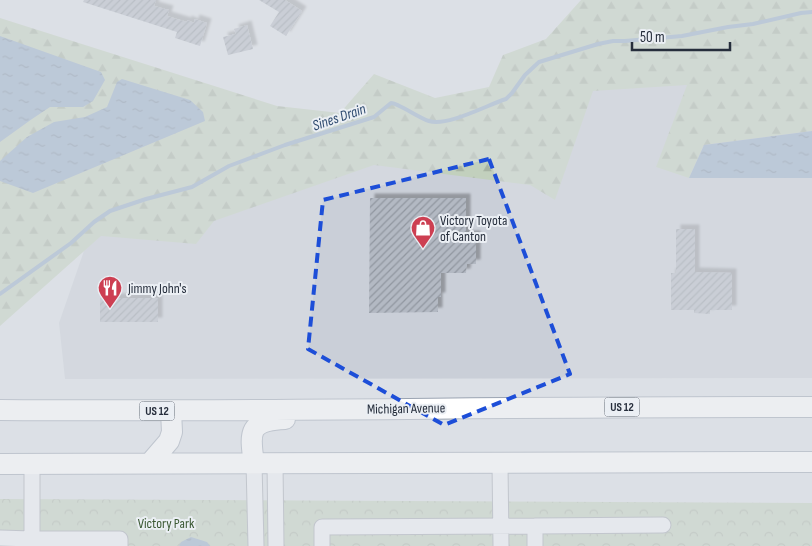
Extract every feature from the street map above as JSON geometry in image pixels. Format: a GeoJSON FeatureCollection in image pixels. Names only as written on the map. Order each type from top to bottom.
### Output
{"type":"FeatureCollection","features":[{"type":"Feature","properties":{"kind":"main road","name":"Michigan Avenue"},"geometry":{"type":"LineString","coordinates":[[0,410],[171,411],[812,407]]}},
{"type":"Feature","properties":{"kind":"main road"},"geometry":{"type":"LineString","coordinates":[[254,463],[252,433],[261,423],[283,419],[409,420],[420,408]]}},
{"type":"Feature","properties":{"kind":"main road"},"geometry":{"type":"LineString","coordinates":[[150,463],[169,441],[172,432],[171,411]]}},
{"type":"Feature","properties":{"kind":"main road"},"geometry":{"type":"LineString","coordinates":[[0,464],[812,462]]}},
{"type":"Feature","properties":{"kind":"lane"},"geometry":{"type":"LineString","coordinates":[[254,463],[256,546]]}},
{"type":"Feature","properties":{"kind":"lane"},"geometry":{"type":"LineString","coordinates":[[275,463],[276,546]]}},
{"type":"Feature","properties":{"kind":"lane"},"geometry":{"type":"LineString","coordinates":[[500,463],[501,546]]}},
{"type":"Feature","properties":{"kind":"lane"},"geometry":{"type":"LineString","coordinates":[[32,464],[35,543]]}},
{"type":"Feature","properties":{"kind":"lane"},"geometry":{"type":"LineString","coordinates":[[322,546],[322,527],[663,525]]}},
{"type":"Feature","properties":{"kind":"lane"},"geometry":{"type":"LineString","coordinates":[[535,526],[535,546]]}},
{"type":"Feature","properties":{"kind":"lane"},"geometry":{"type":"LineString","coordinates":[[0,538],[35,543],[120,538],[120,546]]}},
{"type":"Feature","properties":{"kind":"highlighted area"},"geometry":{"type":"Polygon","coordinates":[[[489,159],[570,374],[444,425],[308,349],[323,200],[489,159]]]}},
{"type":"Feature","properties":{"kind":"shaded area"},"geometry":{"type":"Polygon","coordinates":[[[812,57],[812,378],[65,379],[59,323],[94,222],[569,72],[812,57]]]}},
{"type":"Feature","properties":{"kind":"green space"},"geometry":{"type":"Polygon","coordinates":[[[581,0],[812,0],[812,131],[704,145],[689,178],[656,167],[687,85],[593,91],[555,200],[530,185],[374,165],[214,221],[196,244],[101,236],[0,326],[0,18],[277,106],[340,113],[374,74],[435,98],[489,87],[503,55],[546,39],[581,0]]]}},
{"type":"Feature","properties":{"kind":"green space","name":"Victory Park"},"geometry":{"type":"Polygon","coordinates":[[[0,499],[812,503],[812,546],[0,546],[0,499]]]}},
{"type":"Feature","properties":{"kind":"water"},"geometry":{"type":"Polygon","coordinates":[[[0,36],[101,72],[105,80],[93,101],[83,107],[50,107],[0,142],[0,36]]]}},
{"type":"Feature","properties":{"kind":"water"},"geometry":{"type":"Polygon","coordinates":[[[122,79],[190,100],[203,112],[205,121],[33,193],[0,181],[0,161],[27,137],[54,122],[85,117],[107,107],[117,82],[122,79]]]}},
{"type":"Feature","properties":{"kind":"water"},"geometry":{"type":"Polygon","coordinates":[[[812,131],[812,178],[689,178],[704,145],[812,131]]]}},
{"type":"Feature","properties":{"kind":"water"},"geometry":{"type":"Polygon","coordinates":[[[191,537],[207,542],[210,546],[179,546],[181,542],[191,537]]]}},
{"type":"Feature","properties":{"kind":"building"},"geometry":{"type":"Polygon","coordinates":[[[84,0],[156,0],[154,6],[169,10],[167,16],[187,22],[187,20],[194,23],[195,19],[207,23],[200,46],[175,38],[177,32],[83,2],[84,0]]]}},
{"type":"Feature","properties":{"kind":"building"},"geometry":{"type":"Polygon","coordinates":[[[259,0],[285,0],[302,11],[286,36],[270,26],[279,12],[259,0]]]}},
{"type":"Feature","properties":{"kind":"building"},"geometry":{"type":"Polygon","coordinates":[[[247,25],[253,49],[228,55],[223,37],[236,34],[234,29],[247,25]]]}},
{"type":"Feature","properties":{"kind":"building","name":"Victory Toyota of Canton"},"geometry":{"type":"Polygon","coordinates":[[[370,198],[466,198],[466,235],[476,235],[476,264],[467,264],[466,273],[441,273],[441,297],[438,297],[438,312],[369,313],[370,198]]]}},
{"type":"Feature","properties":{"kind":"building"},"geometry":{"type":"Polygon","coordinates":[[[676,229],[695,229],[695,272],[732,273],[732,310],[710,310],[710,314],[694,313],[694,310],[671,310],[671,273],[676,273],[676,229]]]}},
{"type":"Feature","properties":{"kind":"building"},"geometry":{"type":"Polygon","coordinates":[[[100,298],[158,298],[158,322],[100,322],[100,298]]]}},
{"type":"Feature","properties":{"kind":"waterway","name":"Sines Drain"},"geometry":{"type":"LineString","coordinates":[[0,294],[71,243],[94,222],[110,211],[192,187],[229,166],[285,145],[374,117],[391,103],[429,121],[446,121],[506,99],[525,75],[539,62],[598,44],[613,41],[682,36],[812,12]]}},
{"type":"Feature","properties":{"kind":"place","name":"Victory Toyota of Canton"},"geometry":{"type":"Point","coordinates":[423,249]}},
{"type":"Feature","properties":{"kind":"place","name":"Jimmy John's"},"geometry":{"type":"Point","coordinates":[110,309]}}]}
